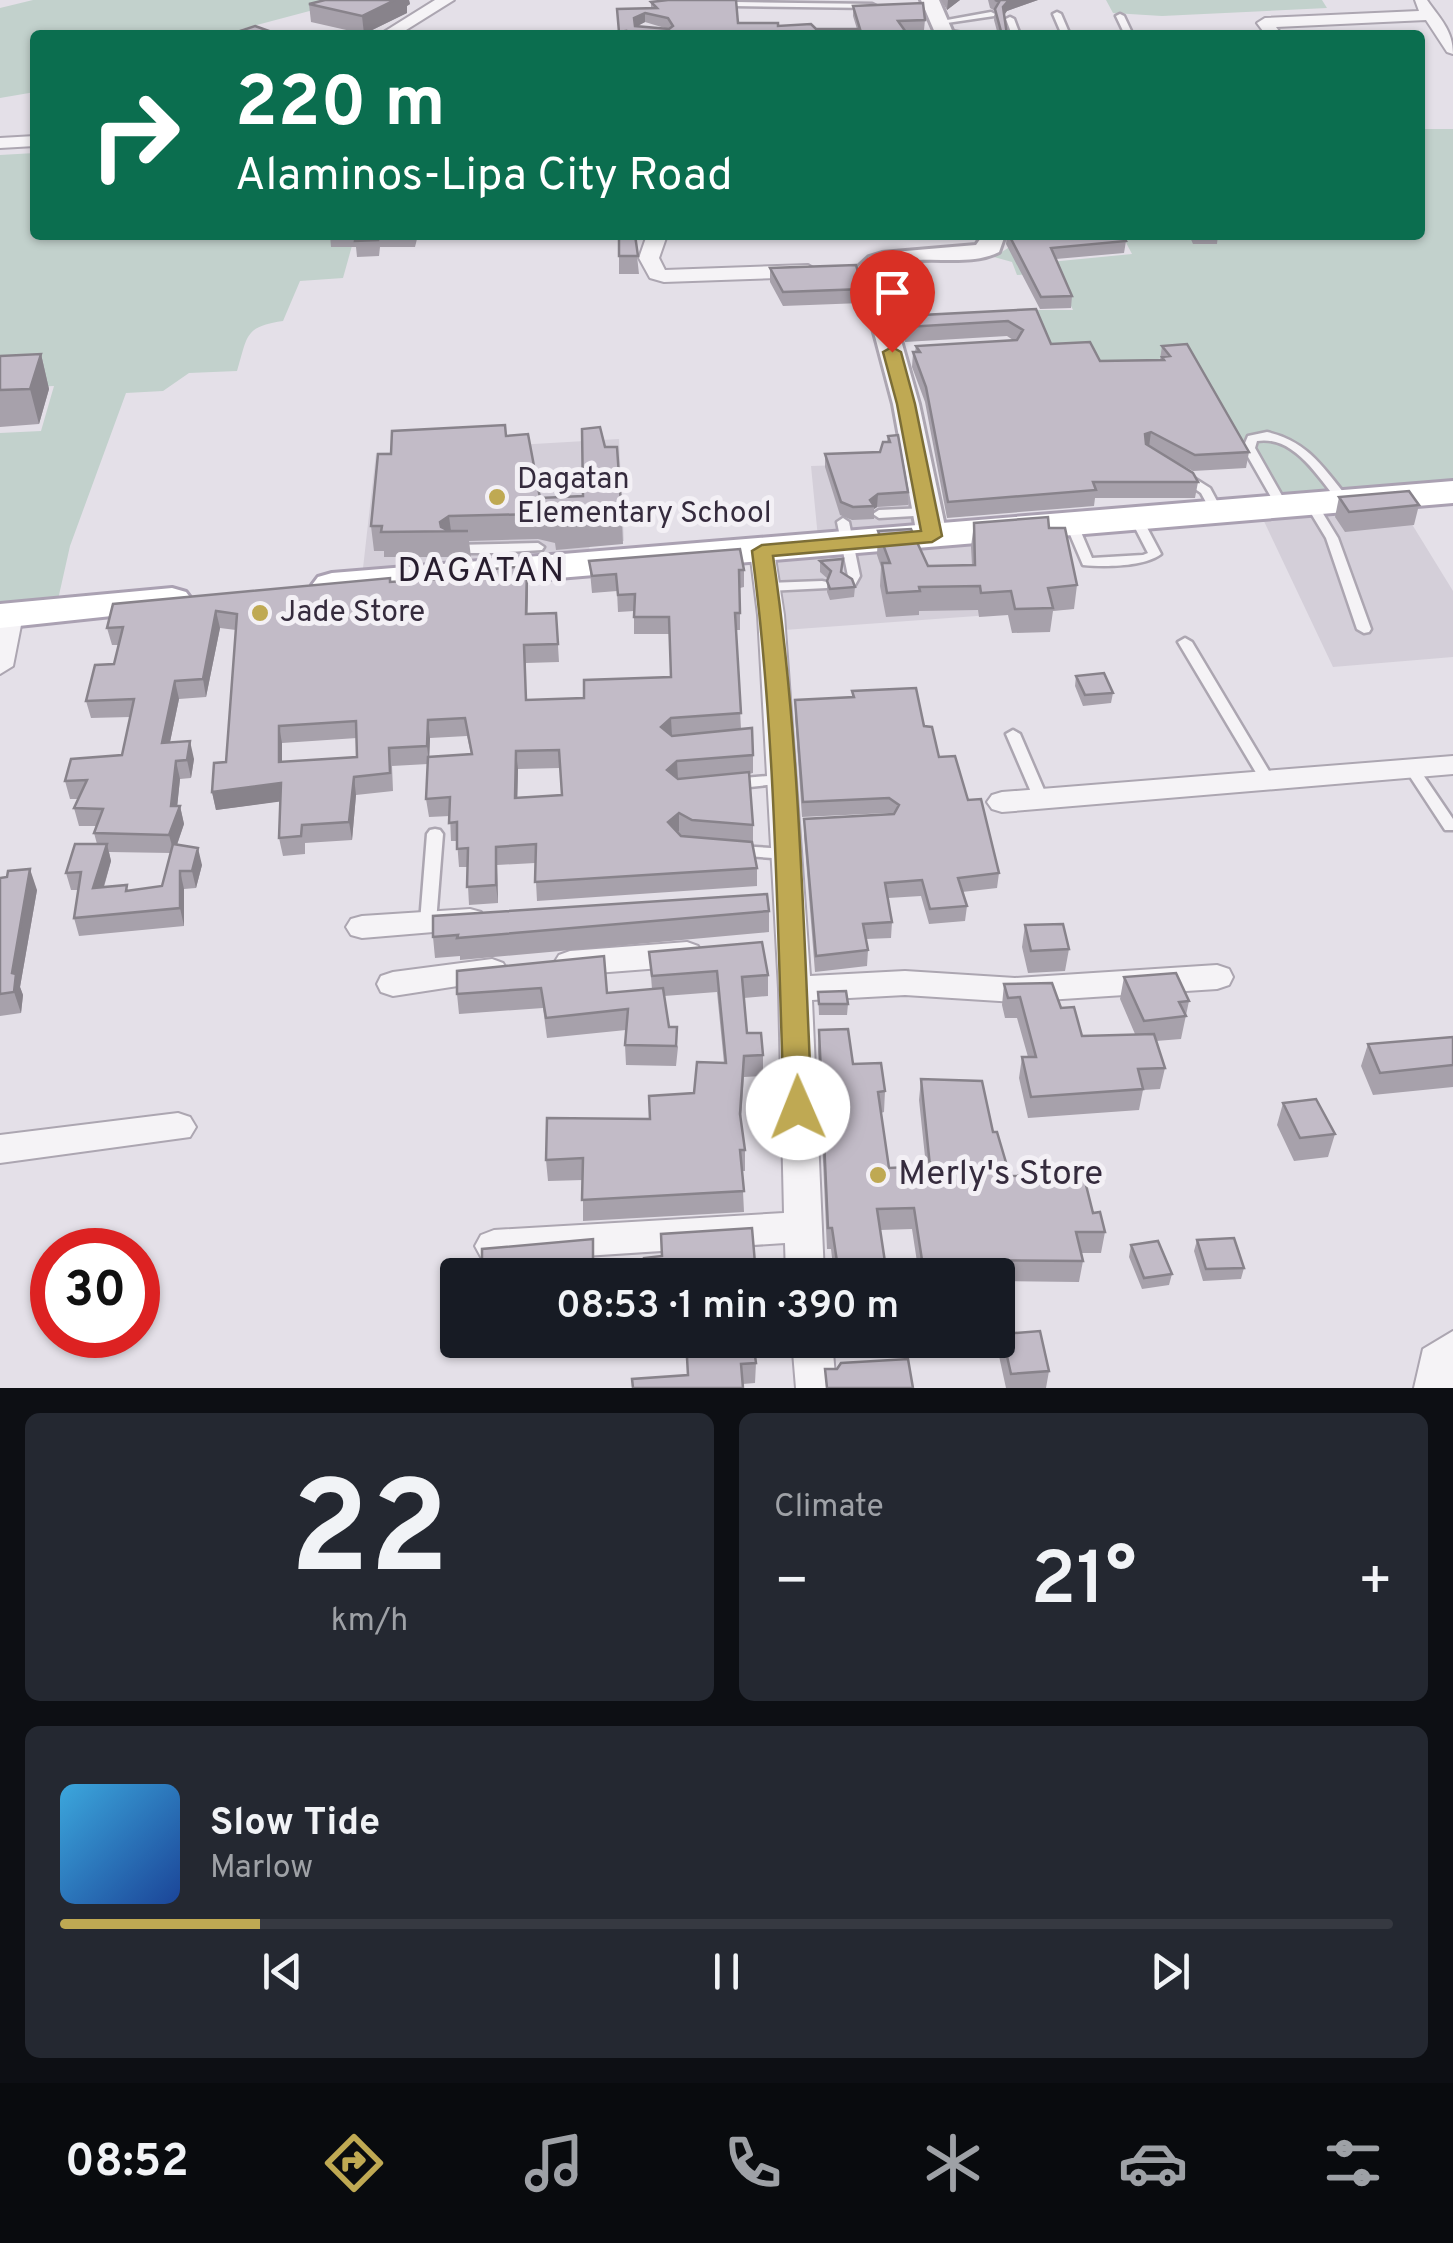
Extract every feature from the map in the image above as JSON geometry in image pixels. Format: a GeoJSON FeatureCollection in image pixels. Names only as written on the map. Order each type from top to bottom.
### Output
{"type":"FeatureCollection","features":[{"type":"Feature","properties":{"kind":"main road"},"geometry":{"type":"LineString","coordinates":[[297,588],[500,559],[765,569],[846,533],[930,524],[1072,525],[1453,492]]}},
{"type":"Feature","properties":{"kind":"main road"},"geometry":{"type":"LineString","coordinates":[[5,615],[204,597]]}},
{"type":"Feature","properties":{"kind":"street"},"geometry":{"type":"LineString","coordinates":[[396,30],[446,0]]}},
{"type":"Feature","properties":{"kind":"street"},"geometry":{"type":"LineString","coordinates":[[1420,0],[1452,41]]}},
{"type":"Feature","properties":{"kind":"street"},"geometry":{"type":"LineString","coordinates":[[1283,30],[1346,25],[1341,18],[1429,15]]}},
{"type":"Feature","properties":{"kind":"street"},"geometry":{"type":"LineString","coordinates":[[1425,35],[1452,41]]}},
{"type":"Feature","properties":{"kind":"street"},"geometry":{"type":"LineString","coordinates":[[0,144],[30,141]]}},
{"type":"Feature","properties":{"kind":"street"},"geometry":{"type":"LineString","coordinates":[[655,240],[649,258],[657,274],[664,276],[850,269],[893,257],[981,252],[991,247],[993,240]]}},
{"type":"Feature","properties":{"kind":"street"},"geometry":{"type":"LineString","coordinates":[[850,269],[901,352],[930,524]]}},
{"type":"Feature","properties":{"kind":"street"},"geometry":{"type":"LineString","coordinates":[[765,569],[768,737],[791,836],[804,1258]]}},
{"type":"Feature","properties":{"kind":"street"},"geometry":{"type":"LineString","coordinates":[[0,666],[5,615]]}},
{"type":"Feature","properties":{"kind":"street"},"geometry":{"type":"LineString","coordinates":[[1002,802],[1453,765]]}},
{"type":"Feature","properties":{"kind":"street"},"geometry":{"type":"LineString","coordinates":[[750,902],[790,899]]}},
{"type":"Feature","properties":{"kind":"street"},"geometry":{"type":"LineString","coordinates":[[362,926],[500,918]]}},
{"type":"Feature","properties":{"kind":"street"},"geometry":{"type":"LineString","coordinates":[[753,948],[793,945]]}},
{"type":"Feature","properties":{"kind":"street"},"geometry":{"type":"LineString","coordinates":[[393,984],[526,967],[714,952]]}},
{"type":"Feature","properties":{"kind":"street"},"geometry":{"type":"LineString","coordinates":[[796,988],[905,983],[1014,990],[1217,977]]}},
{"type":"Feature","properties":{"kind":"street"},"geometry":{"type":"LineString","coordinates":[[0,1149],[178,1127]]}},
{"type":"Feature","properties":{"kind":"street"},"geometry":{"type":"LineString","coordinates":[[494,1246],[801,1227]]}},
{"type":"Feature","properties":{"kind":"street"},"geometry":{"type":"LineString","coordinates":[[1434,1388],[1437,1361],[1453,1348]]}},
{"type":"Feature","properties":{"kind":"street"},"geometry":{"type":"LineString","coordinates":[[814,1358],[816,1388]]}},
{"type":"Feature","properties":{"kind":"lane"},"geometry":{"type":"LineString","coordinates":[[736,4],[887,6]]}},
{"type":"Feature","properties":{"kind":"lane"},"geometry":{"type":"LineString","coordinates":[[939,20],[990,14]]}},
{"type":"Feature","properties":{"kind":"lane"},"geometry":{"type":"LineString","coordinates":[[1057,14],[1064,30]]}},
{"type":"Feature","properties":{"kind":"lane"},"geometry":{"type":"LineString","coordinates":[[1120,16],[1127,30]]}},
{"type":"Feature","properties":{"kind":"lane"},"geometry":{"type":"LineString","coordinates":[[1010,19],[1014,30]]}},
{"type":"Feature","properties":{"kind":"lane"},"geometry":{"type":"LineString","coordinates":[[1313,505],[1250,448],[1252,438],[1270,436],[1291,442],[1313,505],[1332,538],[1364,629]]}},
{"type":"Feature","properties":{"kind":"lane"},"geometry":{"type":"LineString","coordinates":[[1170,467],[1200,485],[1218,514]]}},
{"type":"Feature","properties":{"kind":"lane"},"geometry":{"type":"LineString","coordinates":[[879,514],[930,524]]}},
{"type":"Feature","properties":{"kind":"lane"},"geometry":{"type":"LineString","coordinates":[[846,533],[854,576],[850,582]]}},
{"type":"Feature","properties":{"kind":"lane"},"geometry":{"type":"LineString","coordinates":[[452,549],[500,559],[538,547]]}},
{"type":"Feature","properties":{"kind":"lane"},"geometry":{"type":"LineString","coordinates":[[765,569],[822,584]]}},
{"type":"Feature","properties":{"kind":"lane"},"geometry":{"type":"LineString","coordinates":[[1185,642],[1268,781]]}},
{"type":"Feature","properties":{"kind":"lane"},"geometry":{"type":"LineString","coordinates":[[1013,734],[1040,799]]}},
{"type":"Feature","properties":{"kind":"lane"},"geometry":{"type":"LineString","coordinates":[[1412,768],[1450,826]]}},
{"type":"Feature","properties":{"kind":"lane"},"geometry":{"type":"LineString","coordinates":[[712,786],[780,780]]}},
{"type":"Feature","properties":{"kind":"lane"},"geometry":{"type":"LineString","coordinates":[[428,922],[435,834]]}},
{"type":"Feature","properties":{"kind":"lane"},"geometry":{"type":"LineString","coordinates":[[717,849],[791,836]]}},
{"type":"Feature","properties":{"kind":"shaded area"},"geometry":{"type":"Polygon","coordinates":[[[33,0],[351,0],[242,29],[245,30],[30,30],[30,93],[0,98],[0,8],[33,0]]]}},
{"type":"Feature","properties":{"kind":"shaded area"},"geometry":{"type":"Polygon","coordinates":[[[1106,0],[1322,0],[1327,8],[1162,16],[1113,13],[1106,0]]]}},
{"type":"Feature","properties":{"kind":"shaded area"},"geometry":{"type":"Polygon","coordinates":[[[1425,129],[1453,129],[1453,482],[1270,499],[1189,354],[1158,359],[1164,370],[1051,358],[1030,310],[1073,310],[1055,273],[1017,275],[1012,262],[994,257],[1008,248],[1050,262],[1132,254],[1125,240],[1425,240],[1425,129]]]}},
{"type":"Feature","properties":{"kind":"shaded area"},"geometry":{"type":"Polygon","coordinates":[[[30,153],[30,240],[354,240],[343,278],[300,281],[283,321],[261,326],[249,335],[237,371],[189,373],[163,391],[126,393],[70,546],[57,604],[0,610],[0,433],[41,431],[54,386],[0,388],[0,155],[30,153]]]}},
{"type":"Feature","properties":{"kind":"shaded area","name":"Dagatan Elementary School"},"geometry":{"type":"Polygon","coordinates":[[[619,439],[624,541],[589,543],[590,555],[362,577],[376,453],[619,439]]]}},
{"type":"Feature","properties":{"kind":"shaded area"},"geometry":{"type":"Polygon","coordinates":[[[903,453],[914,526],[818,538],[811,466],[873,464],[879,454],[903,453]]]}},
{"type":"Feature","properties":{"kind":"shaded area"},"geometry":{"type":"Polygon","coordinates":[[[1402,508],[1453,591],[1453,657],[1333,667],[1262,517],[1402,508]]]}},
{"type":"Feature","properties":{"kind":"shaded area"},"geometry":{"type":"Polygon","coordinates":[[[1058,534],[1074,609],[784,630],[776,568],[780,558],[1058,534]]]}},
{"type":"Feature","properties":{"kind":"building"},"geometry":{"type":"Polygon","coordinates":[[[325,0],[395,0],[362,16],[309,4],[325,0]]]}},
{"type":"Feature","properties":{"kind":"building"},"geometry":{"type":"Polygon","coordinates":[[[736,0],[738,23],[860,29],[853,6],[923,3],[925,20],[898,21],[904,30],[619,30],[617,9],[657,8],[651,2],[736,0]],[[645,13],[634,18],[635,26],[673,26],[668,18],[645,13]]]}},
{"type":"Feature","properties":{"kind":"building"},"geometry":{"type":"Polygon","coordinates":[[[995,0],[1009,0],[1003,7],[1006,30],[1001,30],[995,9],[999,2],[995,0]]]}},
{"type":"Feature","properties":{"kind":"building"},"geometry":{"type":"Polygon","coordinates":[[[619,240],[636,240],[638,256],[619,256],[619,240]]]}},
{"type":"Feature","properties":{"kind":"building"},"geometry":{"type":"Polygon","coordinates":[[[1012,240],[1126,240],[1051,248],[1072,296],[1041,297],[1012,240]]]}},
{"type":"Feature","properties":{"kind":"building"},"geometry":{"type":"Polygon","coordinates":[[[856,265],[863,289],[783,292],[770,268],[856,265]]]}},
{"type":"Feature","properties":{"kind":"building"},"geometry":{"type":"Polygon","coordinates":[[[1036,309],[1051,344],[1090,342],[1100,361],[1164,360],[1162,357],[1170,356],[1162,346],[1187,344],[1249,452],[1195,455],[1151,432],[1145,434],[1146,444],[1193,473],[1198,482],[1093,482],[1096,490],[948,502],[926,387],[913,352],[920,352],[916,346],[1017,340],[1023,330],[1008,321],[906,327],[903,316],[1036,309]]]}},
{"type":"Feature","properties":{"kind":"building"},"geometry":{"type":"Polygon","coordinates":[[[41,354],[30,389],[0,390],[0,356],[41,354]]]}},
{"type":"Feature","properties":{"kind":"building"},"geometry":{"type":"Polygon","coordinates":[[[505,425],[506,436],[528,434],[540,498],[583,496],[582,429],[600,427],[605,447],[617,447],[622,519],[555,524],[554,517],[536,514],[449,516],[440,522],[441,527],[468,531],[381,532],[382,526],[371,526],[378,454],[391,454],[392,431],[505,425]]]}},
{"type":"Feature","properties":{"kind":"building"},"geometry":{"type":"Polygon","coordinates":[[[898,435],[908,492],[878,494],[870,500],[874,506],[853,507],[841,502],[825,454],[880,452],[883,442],[890,442],[888,436],[898,435]]]}},
{"type":"Feature","properties":{"kind":"building"},"geometry":{"type":"Polygon","coordinates":[[[1409,491],[1419,505],[1349,512],[1339,497],[1409,491]]]}},
{"type":"Feature","properties":{"kind":"building"},"geometry":{"type":"Polygon","coordinates":[[[1048,517],[1049,528],[1065,528],[1077,585],[1048,588],[1053,608],[1015,609],[1011,591],[981,593],[980,586],[919,587],[920,591],[887,593],[882,563],[890,563],[878,531],[911,529],[928,566],[975,565],[974,523],[1048,517]]]}},
{"type":"Feature","properties":{"kind":"building"},"geometry":{"type":"Polygon","coordinates":[[[740,549],[744,570],[739,570],[740,613],[735,613],[741,713],[671,718],[661,727],[672,736],[752,728],[753,755],[677,761],[667,770],[678,779],[749,772],[753,825],[692,820],[679,813],[668,822],[681,836],[752,842],[757,868],[535,882],[536,844],[496,847],[496,885],[467,887],[468,848],[457,849],[457,822],[449,823],[450,797],[426,799],[428,757],[472,754],[465,718],[428,720],[427,746],[389,748],[390,773],[354,777],[349,822],[302,825],[301,836],[279,838],[281,783],[212,792],[214,763],[226,762],[237,614],[216,611],[203,679],[175,681],[162,743],[190,741],[187,760],[176,761],[171,806],[180,806],[169,835],[94,833],[103,809],[74,808],[87,780],[65,781],[71,759],[122,755],[134,699],[86,701],[95,665],[114,664],[123,627],[107,628],[113,604],[390,578],[390,582],[436,579],[436,574],[527,566],[526,614],[556,613],[558,644],[524,645],[526,700],[584,698],[584,680],[671,677],[669,617],[634,617],[635,594],[618,595],[616,574],[592,576],[589,561],[740,549]],[[356,721],[279,726],[279,762],[357,757],[356,721]],[[559,750],[516,751],[515,798],[562,795],[559,750]]]}},
{"type":"Feature","properties":{"kind":"building"},"geometry":{"type":"Polygon","coordinates":[[[843,559],[841,572],[852,579],[855,587],[830,589],[827,581],[831,571],[820,561],[843,559]]]}},
{"type":"Feature","properties":{"kind":"building"},"geometry":{"type":"Polygon","coordinates":[[[1104,673],[1113,693],[1085,695],[1076,676],[1104,673]]]}},
{"type":"Feature","properties":{"kind":"building"},"geometry":{"type":"Polygon","coordinates":[[[916,688],[924,726],[932,727],[939,757],[955,756],[968,800],[981,799],[999,873],[958,878],[967,906],[930,909],[922,880],[885,883],[892,922],[863,924],[868,950],[816,956],[804,819],[894,814],[899,805],[889,798],[803,802],[795,700],[854,697],[852,691],[916,688]]]}},
{"type":"Feature","properties":{"kind":"building"},"geometry":{"type":"Polygon","coordinates":[[[75,844],[107,844],[93,888],[127,885],[126,891],[162,886],[173,844],[198,848],[192,871],[180,871],[180,908],[74,918],[81,872],[66,873],[75,844]]]}},
{"type":"Feature","properties":{"kind":"building"},"geometry":{"type":"Polygon","coordinates":[[[30,869],[12,973],[16,974],[14,992],[0,994],[0,878],[7,877],[8,871],[30,869]]]}},
{"type":"Feature","properties":{"kind":"building"},"geometry":{"type":"Polygon","coordinates":[[[767,894],[769,911],[433,937],[433,916],[767,894]]]}},
{"type":"Feature","properties":{"kind":"building"},"geometry":{"type":"Polygon","coordinates":[[[1063,924],[1069,949],[1031,951],[1025,925],[1063,924]]]}},
{"type":"Feature","properties":{"kind":"building"},"geometry":{"type":"Polygon","coordinates":[[[762,942],[768,975],[742,977],[747,1033],[761,1033],[763,1055],[744,1056],[740,1114],[745,1150],[740,1150],[744,1191],[582,1200],[583,1158],[546,1160],[547,1118],[650,1119],[649,1096],[694,1093],[697,1062],[726,1063],[717,971],[652,976],[649,952],[762,942]]]}},
{"type":"Feature","properties":{"kind":"building"},"geometry":{"type":"Polygon","coordinates":[[[604,956],[607,993],[663,988],[669,1027],[677,1027],[676,1046],[625,1045],[628,1009],[546,1018],[541,988],[457,994],[457,971],[604,956]]]}},
{"type":"Feature","properties":{"kind":"building"},"geometry":{"type":"Polygon","coordinates":[[[1176,973],[1189,1001],[1179,1002],[1186,1016],[1144,1021],[1124,977],[1176,973]]]}},
{"type":"Feature","properties":{"kind":"building"},"geometry":{"type":"Polygon","coordinates":[[[1052,983],[1061,1008],[1074,1007],[1082,1036],[1154,1034],[1165,1068],[1138,1069],[1143,1089],[1031,1097],[1022,1057],[1036,1057],[1020,997],[1008,998],[1004,984],[1052,983]]]}},
{"type":"Feature","properties":{"kind":"building"},"geometry":{"type":"Polygon","coordinates":[[[846,991],[848,1004],[819,1004],[818,992],[846,991]]]}},
{"type":"Feature","properties":{"kind":"building"},"geometry":{"type":"Polygon","coordinates":[[[848,1029],[853,1064],[881,1063],[885,1091],[878,1092],[889,1168],[930,1166],[921,1079],[982,1081],[993,1132],[997,1132],[1010,1176],[1083,1173],[1093,1213],[1100,1212],[1105,1232],[1076,1232],[1083,1261],[922,1258],[914,1208],[877,1209],[884,1258],[836,1258],[832,1228],[828,1228],[819,1030],[848,1029]]]}},
{"type":"Feature","properties":{"kind":"building"},"geometry":{"type":"Polygon","coordinates":[[[1453,1037],[1453,1065],[1380,1073],[1368,1044],[1453,1037]]]}},
{"type":"Feature","properties":{"kind":"building"},"geometry":{"type":"Polygon","coordinates":[[[1316,1099],[1335,1134],[1300,1138],[1283,1103],[1316,1099]]]}},
{"type":"Feature","properties":{"kind":"building"},"geometry":{"type":"Polygon","coordinates":[[[752,1228],[755,1258],[644,1258],[662,1256],[661,1234],[752,1228]]]}},
{"type":"Feature","properties":{"kind":"building"},"geometry":{"type":"Polygon","coordinates":[[[1234,1238],[1244,1268],[1206,1269],[1197,1240],[1234,1238]]]}},
{"type":"Feature","properties":{"kind":"building"},"geometry":{"type":"Polygon","coordinates":[[[593,1239],[593,1258],[482,1258],[482,1249],[593,1239]]]}},
{"type":"Feature","properties":{"kind":"building"},"geometry":{"type":"Polygon","coordinates":[[[1158,1241],[1172,1274],[1144,1278],[1131,1245],[1158,1241]]]}},
{"type":"Feature","properties":{"kind":"building"},"geometry":{"type":"Polygon","coordinates":[[[1040,1331],[1049,1371],[1011,1374],[1007,1358],[1015,1358],[1015,1333],[1040,1331]]]}},
{"type":"Feature","properties":{"kind":"building"},"geometry":{"type":"Polygon","coordinates":[[[687,1358],[755,1358],[756,1363],[741,1364],[743,1388],[633,1388],[632,1379],[688,1375],[687,1358]]]}},
{"type":"Feature","properties":{"kind":"building"},"geometry":{"type":"Polygon","coordinates":[[[908,1359],[913,1388],[827,1388],[825,1369],[837,1369],[841,1363],[908,1359]]]}},
{"type":"Feature","properties":{"kind":"place","name":"Dagatan Elementary School"},"geometry":{"type":"Point","coordinates":[497,497]}},
{"type":"Feature","properties":{"kind":"place","name":"Jade Store"},"geometry":{"type":"Point","coordinates":[260,613]}},
{"type":"Feature","properties":{"kind":"place","name":"Merly's Store"},"geometry":{"type":"Point","coordinates":[878,1175]}},
{"type":"Feature","properties":{"kind":"district","name":"DAGATAN"},"geometry":{"type":"Point","coordinates":[482,572]}},
{"type":"Feature","properties":{"kind":"route"},"geometry":{"type":"LineString","coordinates":[[798,1108],[796,988],[776,736],[771,615],[762,551],[932,536],[892,352]]}}]}
